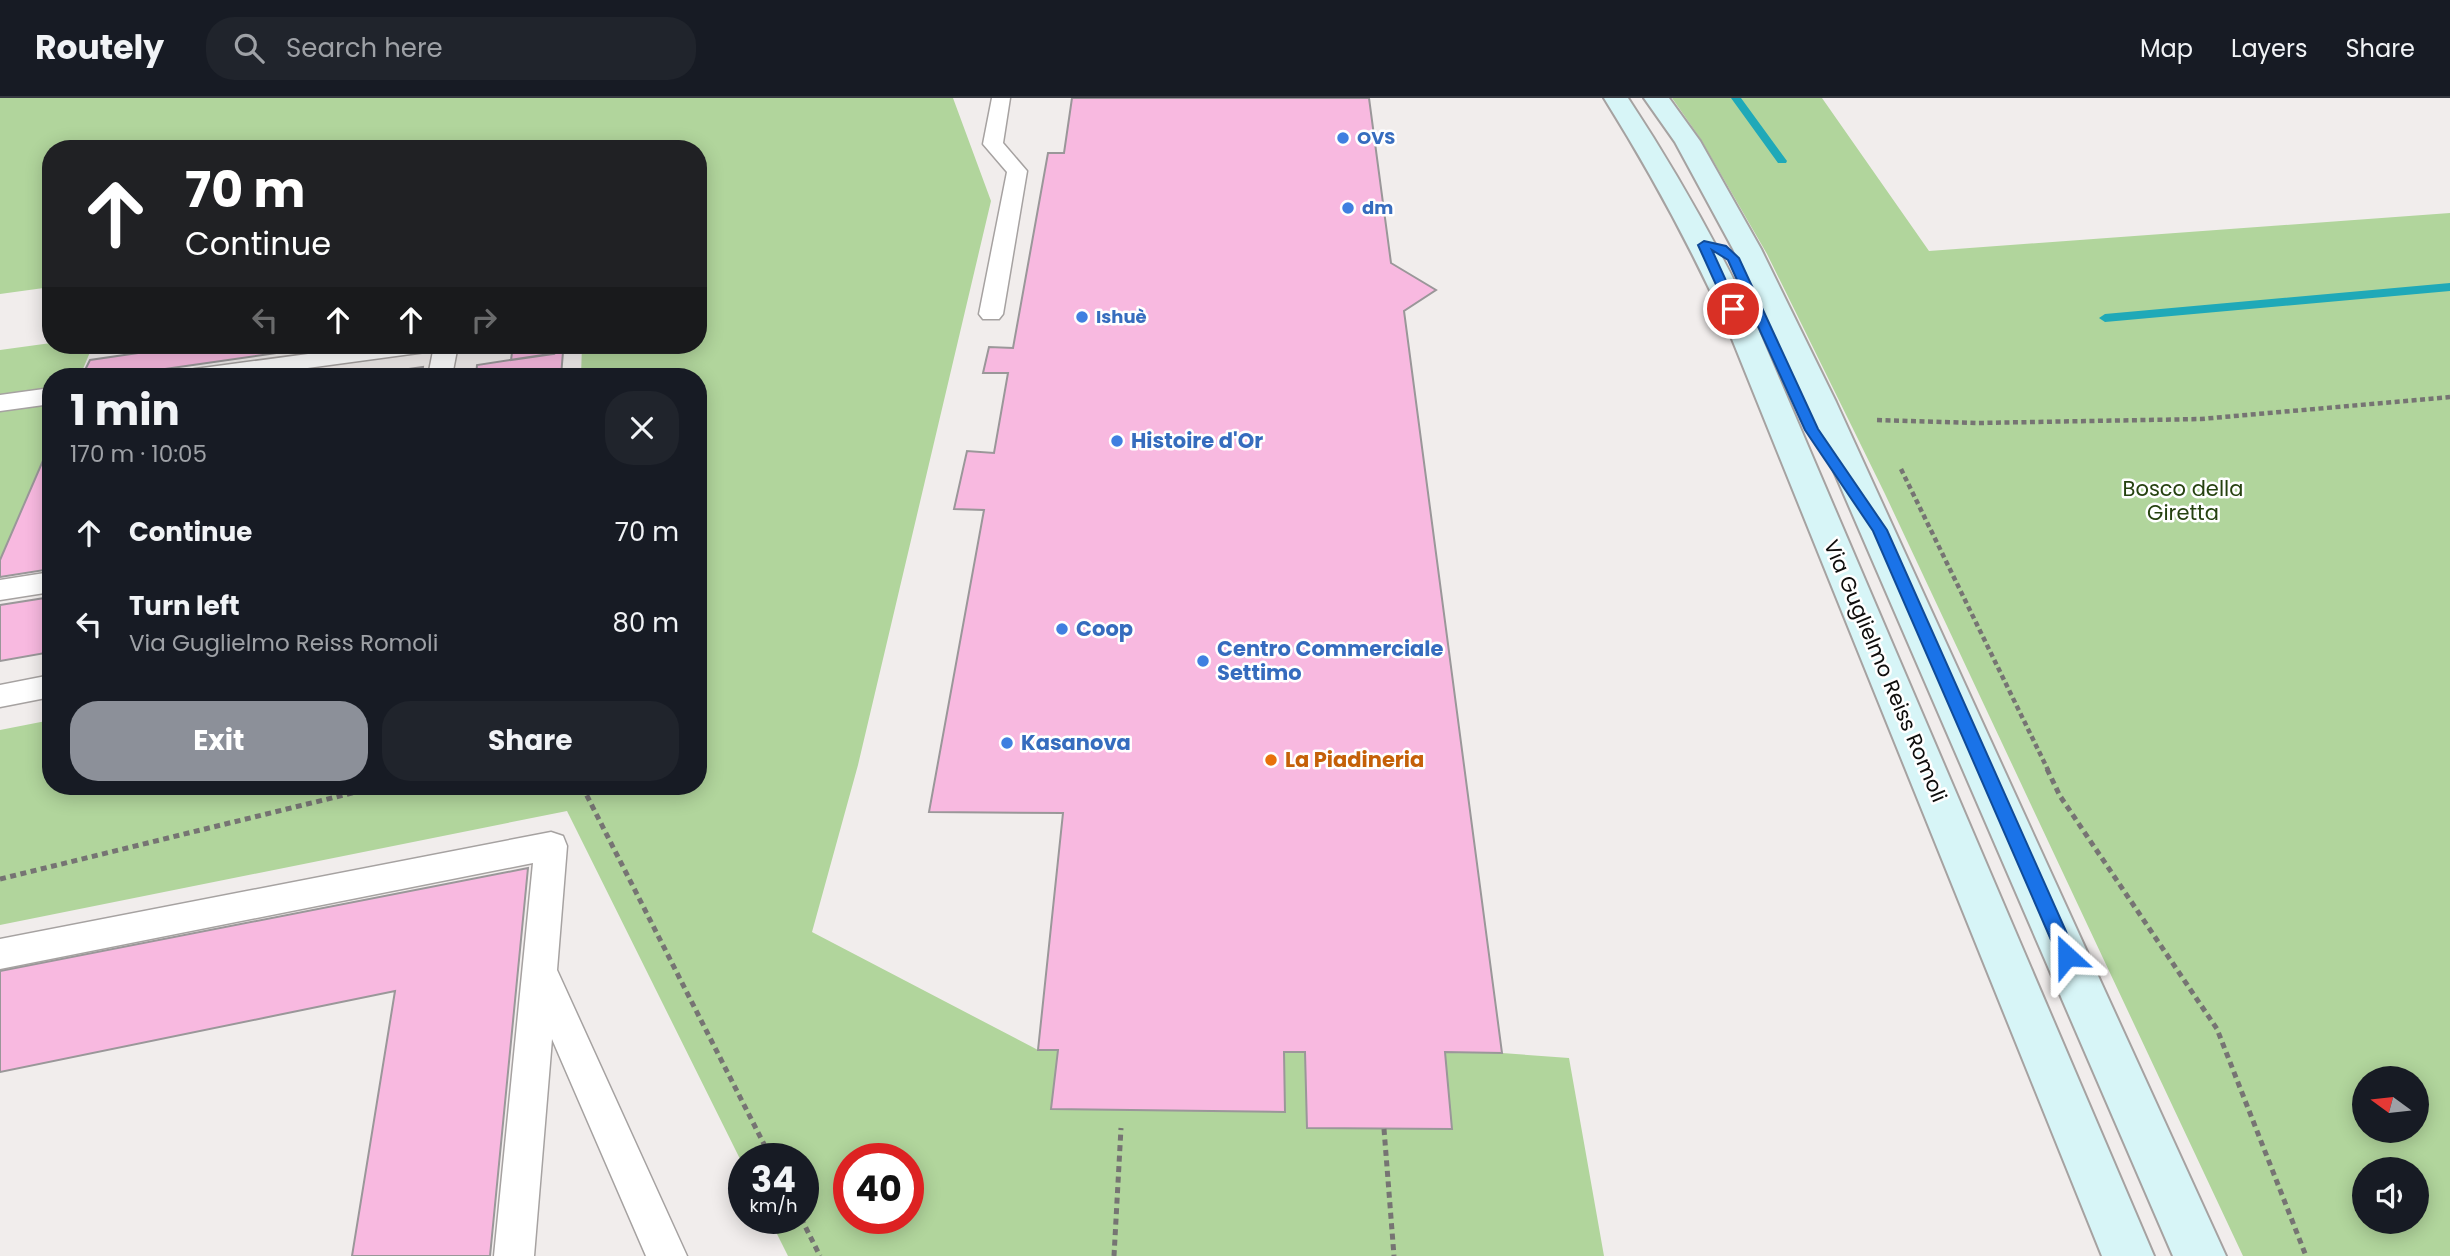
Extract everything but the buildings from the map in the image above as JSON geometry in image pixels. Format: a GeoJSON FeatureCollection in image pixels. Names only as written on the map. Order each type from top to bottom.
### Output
{"type":"FeatureCollection","features":[{"type":"Feature","properties":{"kind":"street","name":"Via Guglielmo Reiss Romoli"},"geometry":{"type":"LineString","coordinates":[[1616,98],[1666,176],[1704,245],[1743,329],[2128,1256]]}},
{"type":"Feature","properties":{"kind":"street"},"geometry":{"type":"LineString","coordinates":[[1637,98],[1644,109],[1687,141]]}},
{"type":"Feature","properties":{"kind":"street"},"geometry":{"type":"LineString","coordinates":[[1656,98],[1687,141],[1747,249],[1880,530],[2200,1256]]}},
{"type":"Feature","properties":{"kind":"street"},"geometry":{"type":"LineString","coordinates":[[1704,245],[1722,249],[1733,258],[1812,430],[1880,530]]}},
{"type":"Feature","properties":{"kind":"lane"},"geometry":{"type":"LineString","coordinates":[[991,314],[1017,171],[993,144],[1001,98]]}},
{"type":"Feature","properties":{"kind":"lane"},"geometry":{"type":"LineString","coordinates":[[255,368],[360,354]]}},
{"type":"Feature","properties":{"kind":"lane"},"geometry":{"type":"LineString","coordinates":[[0,403],[42,397]]}},
{"type":"Feature","properties":{"kind":"lane"},"geometry":{"type":"LineString","coordinates":[[0,590],[42,583]]}},
{"type":"Feature","properties":{"kind":"lane"},"geometry":{"type":"LineString","coordinates":[[0,696],[42,689]]}},
{"type":"Feature","properties":{"kind":"lane"},"geometry":{"type":"LineString","coordinates":[[0,954],[551,846],[514,1256]]}},
{"type":"Feature","properties":{"kind":"lane"},"geometry":{"type":"LineString","coordinates":[[540,970],[667,1256]]}},
{"type":"Feature","properties":{"kind":"path"},"geometry":{"type":"LineString","coordinates":[[1978,423],[2201,419],[2450,397]]}},
{"type":"Feature","properties":{"kind":"path"},"geometry":{"type":"LineString","coordinates":[[1878,421],[1884,433]]}},
{"type":"Feature","properties":{"kind":"path"},"geometry":{"type":"LineString","coordinates":[[1896,458],[2060,796],[2217,1029],[2306,1256]]}},
{"type":"Feature","properties":{"kind":"path"},"geometry":{"type":"LineString","coordinates":[[0,879],[343,795]]}},
{"type":"Feature","properties":{"kind":"path"},"geometry":{"type":"LineString","coordinates":[[587,795],[763,1143]]}},
{"type":"Feature","properties":{"kind":"path"},"geometry":{"type":"LineString","coordinates":[[1114,1256],[1121,1128]]}},
{"type":"Feature","properties":{"kind":"path"},"geometry":{"type":"LineString","coordinates":[[1384,1129],[1394,1256]]}},
{"type":"Feature","properties":{"kind":"path"},"geometry":{"type":"LineString","coordinates":[[809,1234],[820,1256]]}},
{"type":"Feature","properties":{"kind":"green space"},"geometry":{"type":"Polygon","coordinates":[[[0,98],[953,98],[991,201],[858,765],[812,932],[1038,1050],[1058,1050],[1052,1109],[1285,1112],[1284,1052],[1305,1052],[1307,1128],[1452,1129],[1445,1052],[1569,1058],[1604,1256],[788,1256],[777,1234],[819,1234],[819,1143],[732,1143],[567,811],[0,925],[0,730],[42,722],[42,795],[707,795],[707,368],[581,368],[582,354],[707,354],[707,140],[42,140],[42,288],[0,294],[0,98]]]}},
{"type":"Feature","properties":{"kind":"green space","name":"Bosco della Giretta"},"geometry":{"type":"Polygon","coordinates":[[[1672,98],[1822,98],[1929,251],[2450,213],[2450,1256],[2243,1256],[1885,494],[1767,254],[1700,138],[1672,98]]]}},
{"type":"Feature","properties":{"kind":"green space"},"geometry":{"type":"Polygon","coordinates":[[[42,344],[42,354],[89,354],[83,368],[42,368],[42,463],[0,560],[0,350],[42,344]]]}},
{"type":"Feature","properties":{"kind":"waterway"},"geometry":{"type":"LineString","coordinates":[[1736,98],[1782,161]]}},
{"type":"Feature","properties":{"kind":"waterway"},"geometry":{"type":"LineString","coordinates":[[2105,318],[2450,287]]}},
{"type":"Feature","properties":{"kind":"place","name":"OVS"},"geometry":{"type":"Point","coordinates":[1343,138]}},
{"type":"Feature","properties":{"kind":"place","name":"dm"},"geometry":{"type":"Point","coordinates":[1348,208]}},
{"type":"Feature","properties":{"kind":"place","name":"Ishuè"},"geometry":{"type":"Point","coordinates":[1082,317]}},
{"type":"Feature","properties":{"kind":"place","name":"Histoire d'Or"},"geometry":{"type":"Point","coordinates":[1117,441]}},
{"type":"Feature","properties":{"kind":"place","name":"Coop"},"geometry":{"type":"Point","coordinates":[1062,629]}},
{"type":"Feature","properties":{"kind":"place","name":"Centro Commerciale Settimo"},"geometry":{"type":"Point","coordinates":[1203,661]}},
{"type":"Feature","properties":{"kind":"place","name":"Kasanova"},"geometry":{"type":"Point","coordinates":[1007,743]}},
{"type":"Feature","properties":{"kind":"place","name":"La Piadineria"},"geometry":{"type":"Point","coordinates":[1271,760]}},
{"type":"Feature","properties":{"kind":"route"},"geometry":{"type":"LineString","coordinates":[[1733,309],[1704,245],[1722,249],[1733,258],[1812,430],[1880,530],[2067,956]]}}]}
